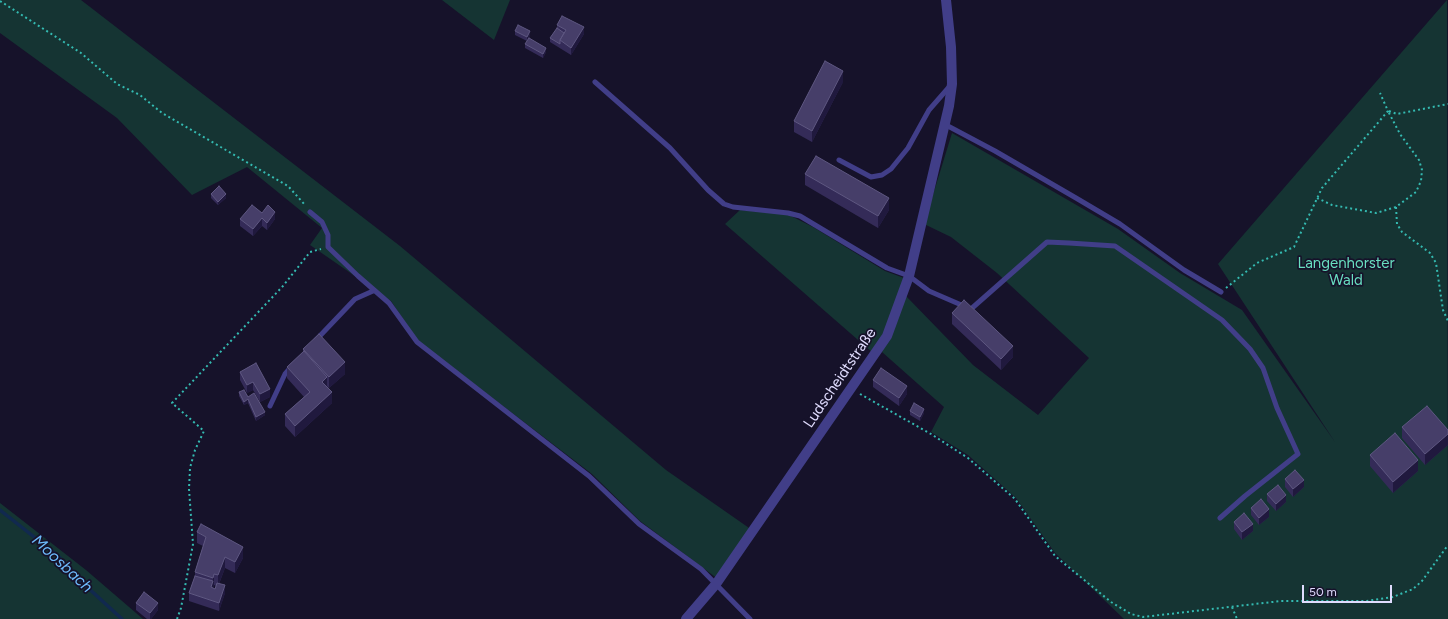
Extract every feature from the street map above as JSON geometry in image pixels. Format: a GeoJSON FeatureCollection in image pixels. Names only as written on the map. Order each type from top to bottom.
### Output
{"type":"FeatureCollection","features":[{"type":"Feature","properties":{"kind":"street","name":"Ludscheidtstraße"},"geometry":{"type":"LineString","coordinates":[[686,619],[716,584],[852,389],[887,336],[909,276],[917,238],[946,125],[952,84],[951,47],[946,0]]}},
{"type":"Feature","properties":{"kind":"lane"},"geometry":{"type":"LineString","coordinates":[[595,82],[670,148],[708,190],[724,204],[733,207],[788,213],[800,216],[887,268],[909,276],[929,292],[970,309],[976,314]]}},
{"type":"Feature","properties":{"kind":"lane"},"geometry":{"type":"LineString","coordinates":[[839,160],[871,177],[882,176],[891,169],[908,148],[929,110],[952,84]]}},
{"type":"Feature","properties":{"kind":"lane"},"geometry":{"type":"LineString","coordinates":[[946,125],[1120,224],[1184,270],[1221,292]]}},
{"type":"Feature","properties":{"kind":"lane"},"geometry":{"type":"LineString","coordinates":[[310,212],[322,222],[328,235],[328,247],[373,290],[389,303],[417,342],[590,476],[639,524],[701,569],[750,619]]}},
{"type":"Feature","properties":{"kind":"lane"},"geometry":{"type":"LineString","coordinates":[[970,309],[1047,242],[1070,243],[1115,246],[1222,320],[1250,348],[1263,368],[1277,408],[1298,454],[1220,518]]}},
{"type":"Feature","properties":{"kind":"lane"},"geometry":{"type":"LineString","coordinates":[[310,346],[355,299],[373,290]]}},
{"type":"Feature","properties":{"kind":"lane"},"geometry":{"type":"LineString","coordinates":[[270,406],[285,374],[295,363]]}},
{"type":"Feature","properties":{"kind":"path"},"geometry":{"type":"LineString","coordinates":[[0,1],[81,52],[117,84],[140,95],[162,113],[288,186],[308,207],[310,212]]}},
{"type":"Feature","properties":{"kind":"path"},"geometry":{"type":"LineString","coordinates":[[1317,198],[1332,205],[1376,214],[1396,207],[1416,192],[1419,187],[1422,170],[1419,160],[1400,134],[1380,93]]}},
{"type":"Feature","properties":{"kind":"path"},"geometry":{"type":"LineString","coordinates":[[1388,111],[1397,114],[1448,104]]}},
{"type":"Feature","properties":{"kind":"path"},"geometry":{"type":"LineString","coordinates":[[1221,292],[1257,264],[1294,246],[1322,188],[1388,111]]}},
{"type":"Feature","properties":{"kind":"path"},"geometry":{"type":"LineString","coordinates":[[1396,207],[1397,224],[1402,232],[1430,253],[1436,263],[1443,310],[1448,320]]}},
{"type":"Feature","properties":{"kind":"path"},"geometry":{"type":"LineString","coordinates":[[177,619],[181,608],[193,544],[188,489],[190,468],[195,450],[204,431],[172,403],[283,286],[310,252],[328,247]]}},
{"type":"Feature","properties":{"kind":"path"},"geometry":{"type":"LineString","coordinates":[[852,389],[931,434],[968,458],[1015,499],[1055,556],[1111,602],[1131,614],[1143,617],[1156,617],[1281,601],[1367,601],[1393,597],[1413,589],[1422,581],[1448,545]]}},
{"type":"Feature","properties":{"kind":"path"},"geometry":{"type":"LineString","coordinates":[[1232,607],[1237,619]]}},
{"type":"Feature","properties":{"kind":"green space"},"geometry":{"type":"Polygon","coordinates":[[[0,0],[81,0],[400,246],[666,470],[752,530],[718,579],[640,521],[592,474],[418,341],[391,301],[310,245],[322,228],[247,167],[192,195],[117,118],[0,33],[0,0]]]}},
{"type":"Feature","properties":{"kind":"green space"},"geometry":{"type":"Polygon","coordinates":[[[442,0],[510,0],[494,40],[442,0]]]}},
{"type":"Feature","properties":{"kind":"green space","name":"Langenhorster Wald"},"geometry":{"type":"Polygon","coordinates":[[[1447,0],[1448,619],[1124,619],[1055,553],[1016,498],[968,455],[931,432],[944,407],[882,352],[906,296],[973,365],[1038,415],[1089,358],[997,273],[951,237],[924,224],[952,133],[1118,229],[1180,273],[1242,310],[1335,442],[1218,264],[1447,0]]]}},
{"type":"Feature","properties":{"kind":"green space"},"geometry":{"type":"Polygon","coordinates":[[[740,210],[787,214],[813,227],[885,271],[904,278],[891,319],[873,353],[725,224],[740,210]]]}},
{"type":"Feature","properties":{"kind":"green space"},"geometry":{"type":"Polygon","coordinates":[[[0,503],[86,570],[143,619],[0,619],[0,503]]]}},
{"type":"Feature","properties":{"kind":"building"},"geometry":{"type":"Polygon","coordinates":[[[562,16],[584,27],[571,48],[560,40],[566,30],[557,25],[562,16]]]}},
{"type":"Feature","properties":{"kind":"building"},"geometry":{"type":"Polygon","coordinates":[[[518,25],[530,31],[527,37],[515,31],[518,25]]]}},
{"type":"Feature","properties":{"kind":"building"},"geometry":{"type":"Polygon","coordinates":[[[557,28],[564,33],[560,40],[560,44],[550,38],[557,28]]]}},
{"type":"Feature","properties":{"kind":"building"},"geometry":{"type":"Polygon","coordinates":[[[529,38],[546,48],[543,54],[525,44],[529,38]]]}},
{"type":"Feature","properties":{"kind":"building"},"geometry":{"type":"Polygon","coordinates":[[[825,61],[843,71],[812,131],[794,121],[825,61]]]}},
{"type":"Feature","properties":{"kind":"building"},"geometry":{"type":"Polygon","coordinates":[[[816,156],[889,198],[878,216],[805,174],[816,156]]]}},
{"type":"Feature","properties":{"kind":"building"},"geometry":{"type":"Polygon","coordinates":[[[219,186],[226,194],[218,202],[211,194],[219,186]]]}},
{"type":"Feature","properties":{"kind":"building"},"geometry":{"type":"Polygon","coordinates":[[[252,205],[262,213],[268,205],[275,212],[267,223],[262,218],[253,229],[240,219],[252,205]]]}},
{"type":"Feature","properties":{"kind":"building"},"geometry":{"type":"Polygon","coordinates":[[[964,300],[1013,346],[1001,359],[952,313],[964,300]]]}},
{"type":"Feature","properties":{"kind":"building"},"geometry":{"type":"Polygon","coordinates":[[[319,334],[345,362],[329,377],[303,349],[319,334]]]}},
{"type":"Feature","properties":{"kind":"building"},"geometry":{"type":"Polygon","coordinates":[[[304,351],[327,377],[322,382],[332,392],[295,426],[285,414],[310,392],[287,367],[304,351]]]}},
{"type":"Feature","properties":{"kind":"building"},"geometry":{"type":"Polygon","coordinates":[[[256,363],[270,389],[260,394],[253,382],[247,385],[240,372],[256,363]]]}},
{"type":"Feature","properties":{"kind":"building"},"geometry":{"type":"Polygon","coordinates":[[[881,368],[907,386],[899,398],[873,380],[881,368]]]}},
{"type":"Feature","properties":{"kind":"building"},"geometry":{"type":"Polygon","coordinates":[[[244,390],[248,397],[254,393],[265,412],[256,417],[248,399],[244,402],[239,392],[244,390]]]}},
{"type":"Feature","properties":{"kind":"building"},"geometry":{"type":"Polygon","coordinates":[[[914,403],[924,409],[920,417],[910,411],[914,403]]]}},
{"type":"Feature","properties":{"kind":"building"},"geometry":{"type":"Polygon","coordinates":[[[1427,406],[1448,430],[1448,434],[1425,454],[1402,427],[1427,406]]]}},
{"type":"Feature","properties":{"kind":"building"},"geometry":{"type":"Polygon","coordinates":[[[1395,433],[1418,460],[1393,482],[1370,455],[1395,433]]]}},
{"type":"Feature","properties":{"kind":"building"},"geometry":{"type":"Polygon","coordinates":[[[1295,470],[1304,480],[1293,489],[1285,479],[1295,470]]]}},
{"type":"Feature","properties":{"kind":"building"},"geometry":{"type":"Polygon","coordinates":[[[1278,485],[1286,495],[1276,504],[1267,494],[1278,485]]]}},
{"type":"Feature","properties":{"kind":"building"},"geometry":{"type":"Polygon","coordinates":[[[1261,499],[1269,509],[1259,518],[1251,508],[1261,499]]]}},
{"type":"Feature","properties":{"kind":"building"},"geometry":{"type":"Polygon","coordinates":[[[1244,513],[1253,524],[1242,532],[1234,522],[1244,513]]]}},
{"type":"Feature","properties":{"kind":"building"},"geometry":{"type":"Polygon","coordinates":[[[201,524],[243,547],[235,562],[225,557],[218,575],[214,574],[213,578],[195,572],[206,537],[197,532],[201,524]]]}},
{"type":"Feature","properties":{"kind":"building"},"geometry":{"type":"Polygon","coordinates":[[[195,576],[213,581],[211,587],[215,589],[217,583],[225,585],[219,603],[189,593],[195,576]]]}},
{"type":"Feature","properties":{"kind":"building"},"geometry":{"type":"Polygon","coordinates":[[[144,592],[158,603],[150,613],[136,603],[144,592]]]}},
{"type":"Feature","properties":{"kind":"waterway","name":"Moosbach"},"geometry":{"type":"LineString","coordinates":[[0,510],[57,555],[86,586],[122,619]]}}]}
